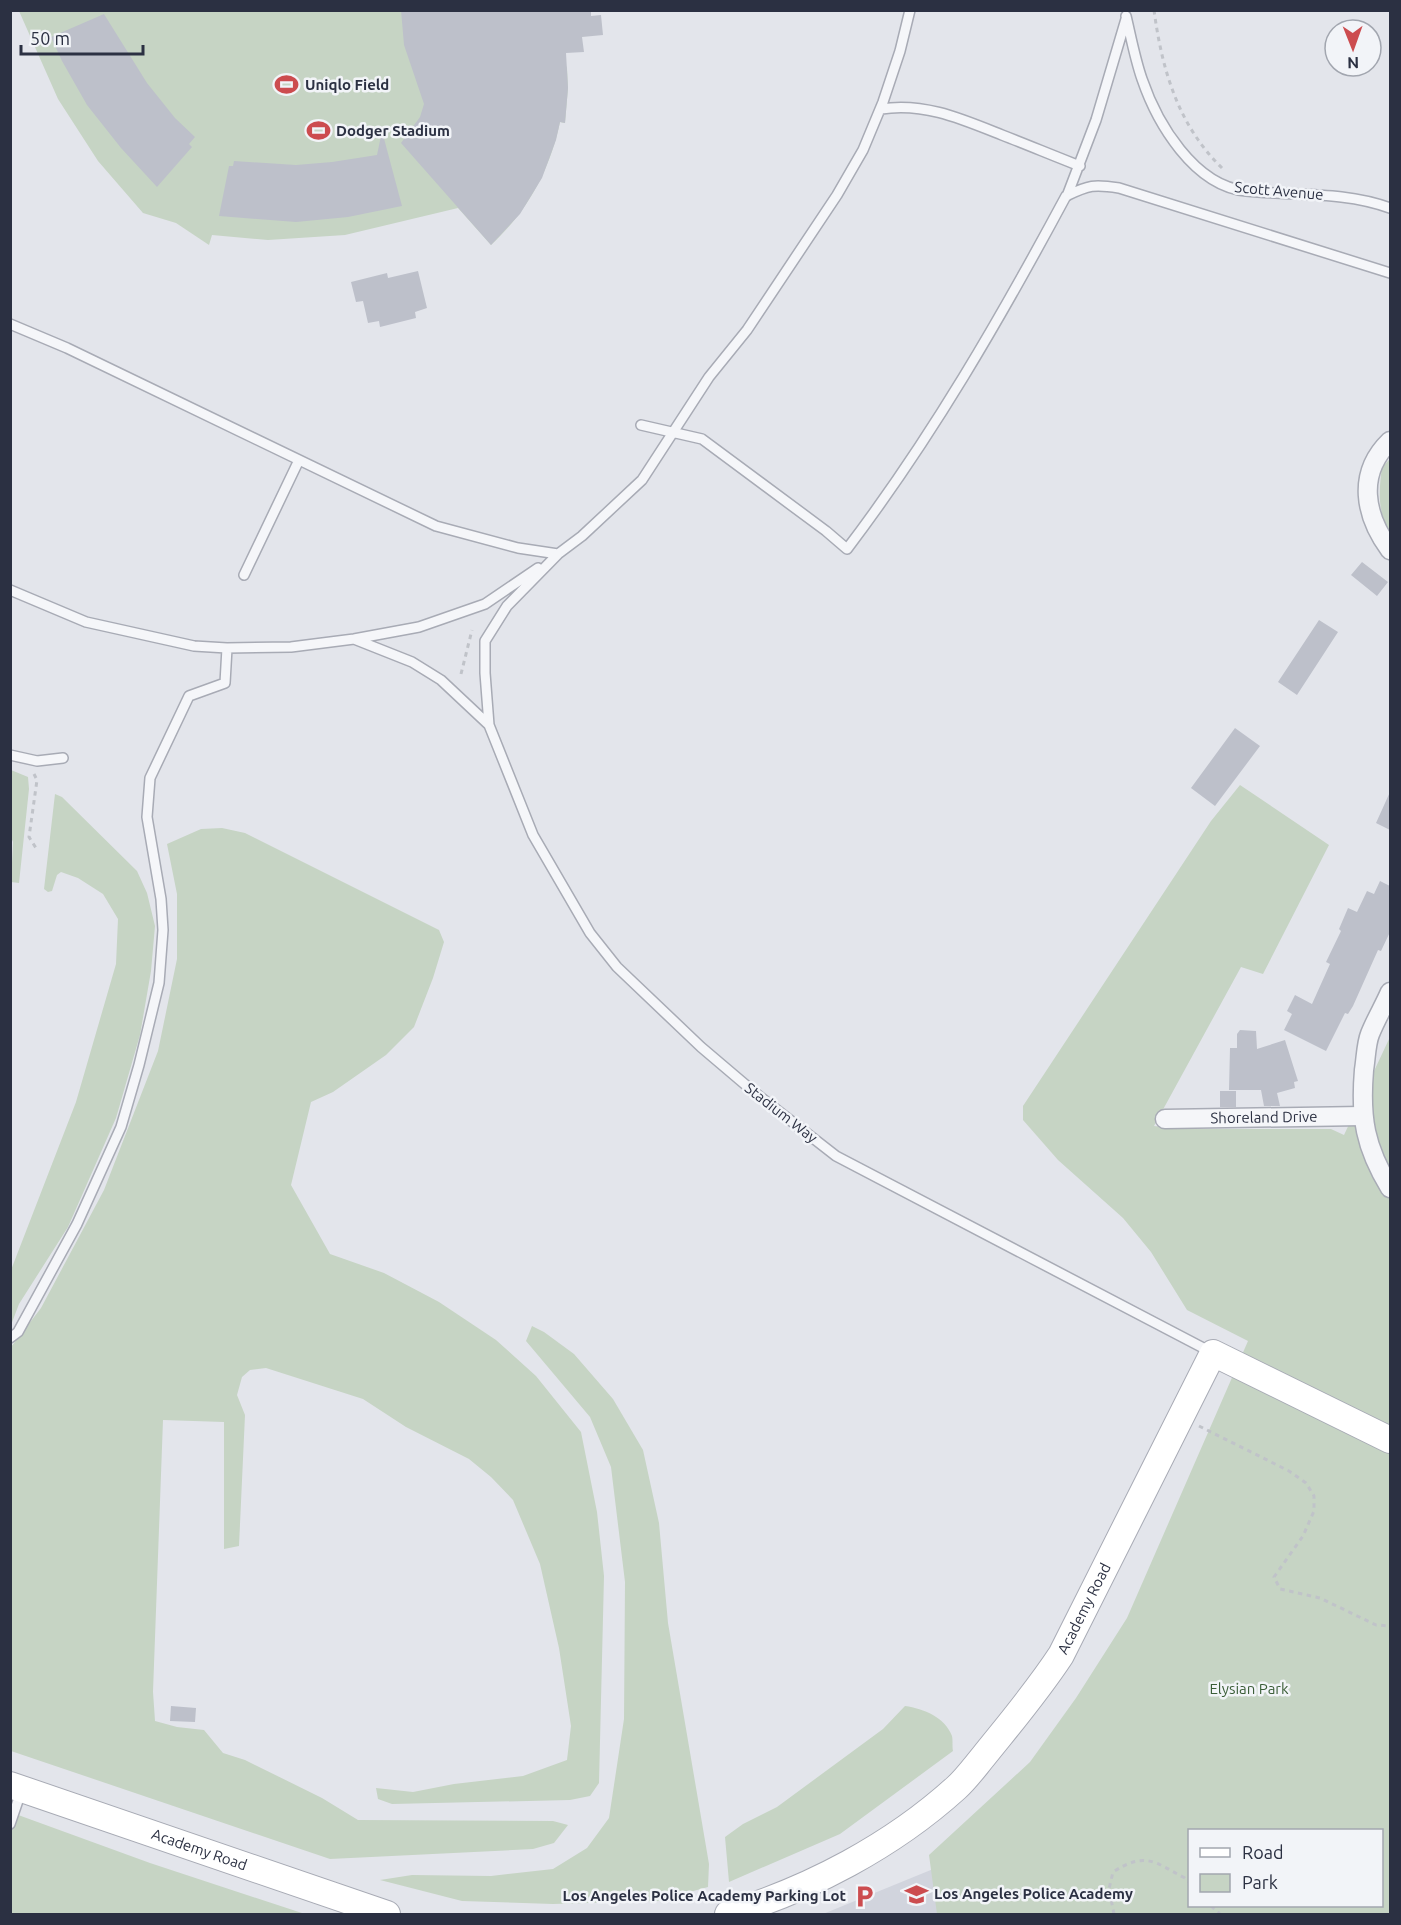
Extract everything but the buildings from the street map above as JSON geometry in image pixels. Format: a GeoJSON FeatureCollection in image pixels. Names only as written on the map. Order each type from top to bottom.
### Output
{"type":"FeatureCollection","features":[{"type":"Feature","properties":{"kind":"main road","name":"Academy Road"},"geometry":{"type":"LineString","coordinates":[[728,1914],[802,1888],[842,1866],[923,1815],[966,1778],[1013,1723],[1061,1655],[1213,1353]]}},
{"type":"Feature","properties":{"kind":"main road"},"geometry":{"type":"LineString","coordinates":[[1213,1353],[1390,1440]]}},
{"type":"Feature","properties":{"kind":"main road","name":"Academy Road"},"geometry":{"type":"LineString","coordinates":[[16,1787],[387,1914]]}},
{"type":"Feature","properties":{"kind":"street"},"geometry":{"type":"LineString","coordinates":[[1390,441],[1375,459],[1368,493],[1370,515],[1378,533],[1390,550]]}},
{"type":"Feature","properties":{"kind":"street"},"geometry":{"type":"LineString","coordinates":[[1390,992],[1369,1035],[1362,1116],[1368,1142],[1380,1172],[1390,1188]]}},
{"type":"Feature","properties":{"kind":"street","name":"Shoreland Drive"},"geometry":{"type":"LineString","coordinates":[[1165,1119],[1362,1116]]}},
{"type":"Feature","properties":{"kind":"lane"},"geometry":{"type":"LineString","coordinates":[[10,590],[86,622],[194,646],[227,648],[291,647],[354,639],[419,627],[485,604],[582,536],[642,480],[709,376],[747,330],[837,195],[863,150],[881,109],[900,51],[910,10]]}},
{"type":"Feature","properties":{"kind":"lane"},"geometry":{"type":"LineString","coordinates":[[641,425],[702,439],[847,549],[902,475],[967,374],[1066,196],[1080,166],[1113,67],[1126,14]]}},
{"type":"Feature","properties":{"kind":"lane","name":"Scott Avenue"},"geometry":{"type":"LineString","coordinates":[[1126,14],[1142,79],[1160,119],[1182,153],[1204,173],[1222,185],[1242,191],[1322,195],[1348,198],[1390,208]]}},
{"type":"Feature","properties":{"kind":"lane"},"geometry":{"type":"LineString","coordinates":[[881,109],[895,106],[944,112],[1080,166]]}},
{"type":"Feature","properties":{"kind":"lane"},"geometry":{"type":"LineString","coordinates":[[1066,196],[1099,184],[1119,188],[1390,273]]}},
{"type":"Feature","properties":{"kind":"lane"},"geometry":{"type":"LineString","coordinates":[[10,324],[67,348],[436,526],[518,548],[558,554]]}},
{"type":"Feature","properties":{"kind":"lane"},"geometry":{"type":"LineString","coordinates":[[244,576],[299,460]]}},
{"type":"Feature","properties":{"kind":"lane","name":"Stadium Way"},"geometry":{"type":"LineString","coordinates":[[558,554],[507,606],[485,641],[489,725],[533,835],[590,933],[617,967],[701,1047],[836,1156],[1213,1353]]}},
{"type":"Feature","properties":{"kind":"lane","name":"Stadium Way"},"geometry":{"type":"LineString","coordinates":[[354,639],[412,662],[441,680],[489,725]]}},
{"type":"Feature","properties":{"kind":"lane"},"geometry":{"type":"LineString","coordinates":[[10,1338],[18,1332],[77,1224],[121,1127],[148,1033],[159,983],[163,930],[161,899],[147,817],[150,778],[189,696],[225,682],[227,648]]}},
{"type":"Feature","properties":{"kind":"lane"},"geometry":{"type":"LineString","coordinates":[[10,755],[37,760],[63,758]]}},
{"type":"Feature","properties":{"kind":"lane"},"geometry":{"type":"LineString","coordinates":[[10,1824],[16,1787]]}},
{"type":"Feature","properties":{"kind":"path"},"geometry":{"type":"LineString","coordinates":[[1154,10],[1157,35],[1171,90],[1185,121],[1200,144],[1228,175]]}},
{"type":"Feature","properties":{"kind":"path"},"geometry":{"type":"LineString","coordinates":[[461,674],[472,630]]}},
{"type":"Feature","properties":{"kind":"path"},"geometry":{"type":"LineString","coordinates":[[33,772],[37,780],[29,837],[36,848]]}},
{"type":"Feature","properties":{"kind":"path"},"geometry":{"type":"LineString","coordinates":[[1181,1417],[1289,1471],[1306,1483],[1314,1496],[1314,1511],[1303,1536],[1274,1577],[1280,1589],[1320,1598],[1376,1625],[1390,1626]]}},
{"type":"Feature","properties":{"kind":"path"},"geometry":{"type":"LineString","coordinates":[[1114,1914],[1109,1889],[1113,1872],[1128,1863],[1148,1859],[1188,1880]]}},
{"type":"Feature","properties":{"kind":"shaded area","name":"Los Angeles Police Academy"},"geometry":{"type":"Polygon","coordinates":[[[943,1865],[965,1914],[823,1914],[943,1865]]]}},
{"type":"Feature","properties":{"kind":"green space","name":"Dodger Stadium"},"geometry":{"type":"Polygon","coordinates":[[[19,11],[546,11],[567,68],[565,123],[560,122],[550,157],[526,204],[516,219],[491,245],[458,208],[345,235],[268,240],[212,235],[209,245],[176,223],[143,213],[98,161],[58,99],[19,11]]]}},
{"type":"Feature","properties":{"kind":"green space"},"geometry":{"type":"Polygon","coordinates":[[[1390,459],[1390,532],[1381,509],[1380,492],[1382,467],[1390,459]]]}},
{"type":"Feature","properties":{"kind":"green space"},"geometry":{"type":"Polygon","coordinates":[[[11,770],[28,777],[29,789],[19,883],[11,882],[13,842],[10,835],[11,770]]]}},
{"type":"Feature","properties":{"kind":"green space","name":"Elysian Park"},"geometry":{"type":"Polygon","coordinates":[[[1240,785],[1329,845],[1263,974],[1241,967],[1154,1126],[1182,1129],[1331,1129],[1344,1135],[1390,1037],[1390,1914],[937,1914],[929,1855],[1030,1762],[1076,1698],[1127,1618],[1248,1341],[1187,1310],[1151,1252],[1123,1218],[1058,1160],[1023,1120],[1023,1106],[1211,821],[1240,785]]]}},
{"type":"Feature","properties":{"kind":"green space"},"geometry":{"type":"Polygon","coordinates":[[[55,794],[62,797],[137,871],[147,893],[155,926],[151,971],[140,1035],[116,1118],[68,1227],[19,1304],[11,1325],[11,1270],[76,1102],[116,964],[118,919],[103,894],[78,878],[61,872],[57,875],[52,891],[48,892],[44,889],[55,794]]]}},
{"type":"Feature","properties":{"kind":"green space"},"geometry":{"type":"Polygon","coordinates":[[[222,828],[245,833],[439,930],[444,942],[414,1027],[386,1055],[333,1092],[311,1102],[291,1185],[330,1254],[384,1273],[439,1302],[496,1340],[536,1376],[581,1432],[597,1512],[604,1576],[599,1783],[590,1796],[570,1800],[392,1804],[378,1799],[376,1788],[413,1792],[454,1784],[523,1776],[567,1760],[571,1726],[559,1648],[540,1564],[513,1500],[491,1477],[469,1459],[406,1427],[363,1399],[266,1368],[250,1370],[242,1377],[237,1395],[245,1415],[239,1546],[224,1549],[224,1422],[163,1420],[153,1692],[155,1721],[177,1727],[204,1730],[223,1753],[245,1760],[322,1798],[358,1820],[553,1821],[568,1825],[554,1843],[533,1849],[330,1859],[11,1751],[11,1347],[41,1308],[104,1190],[158,1051],[177,959],[177,894],[167,844],[201,829],[222,828]]]}},
{"type":"Feature","properties":{"kind":"green space"},"geometry":{"type":"Polygon","coordinates":[[[532,1326],[574,1354],[613,1399],[643,1450],[659,1523],[668,1623],[709,1864],[708,1887],[657,1901],[553,1904],[462,1901],[380,1880],[412,1875],[491,1876],[553,1869],[587,1848],[609,1818],[624,1719],[625,1582],[611,1467],[590,1417],[526,1341],[532,1326]]]}},
{"type":"Feature","properties":{"kind":"green space"},"geometry":{"type":"Polygon","coordinates":[[[905,1706],[919,1709],[939,1719],[949,1729],[953,1751],[840,1834],[729,1882],[725,1837],[743,1824],[777,1807],[883,1729],[905,1706]]]}},
{"type":"Feature","properties":{"kind":"green space"},"geometry":{"type":"Polygon","coordinates":[[[10,1812],[150,1863],[305,1914],[11,1914],[10,1812]]]}},
{"type":"Feature","properties":{"kind":"place","name":"Uniqlo Field"},"geometry":{"type":"Point","coordinates":[287,85]}},
{"type":"Feature","properties":{"kind":"place","name":"Dodger Stadium"},"geometry":{"type":"Point","coordinates":[318,131]}},
{"type":"Feature","properties":{"kind":"place","name":"Los Angeles Police Academy"},"geometry":{"type":"Point","coordinates":[916,1894]}},
{"type":"Feature","properties":{"kind":"place","name":"Los Angeles Police Academy Parking Lot"},"geometry":{"type":"Point","coordinates":[864,1896]}}]}
